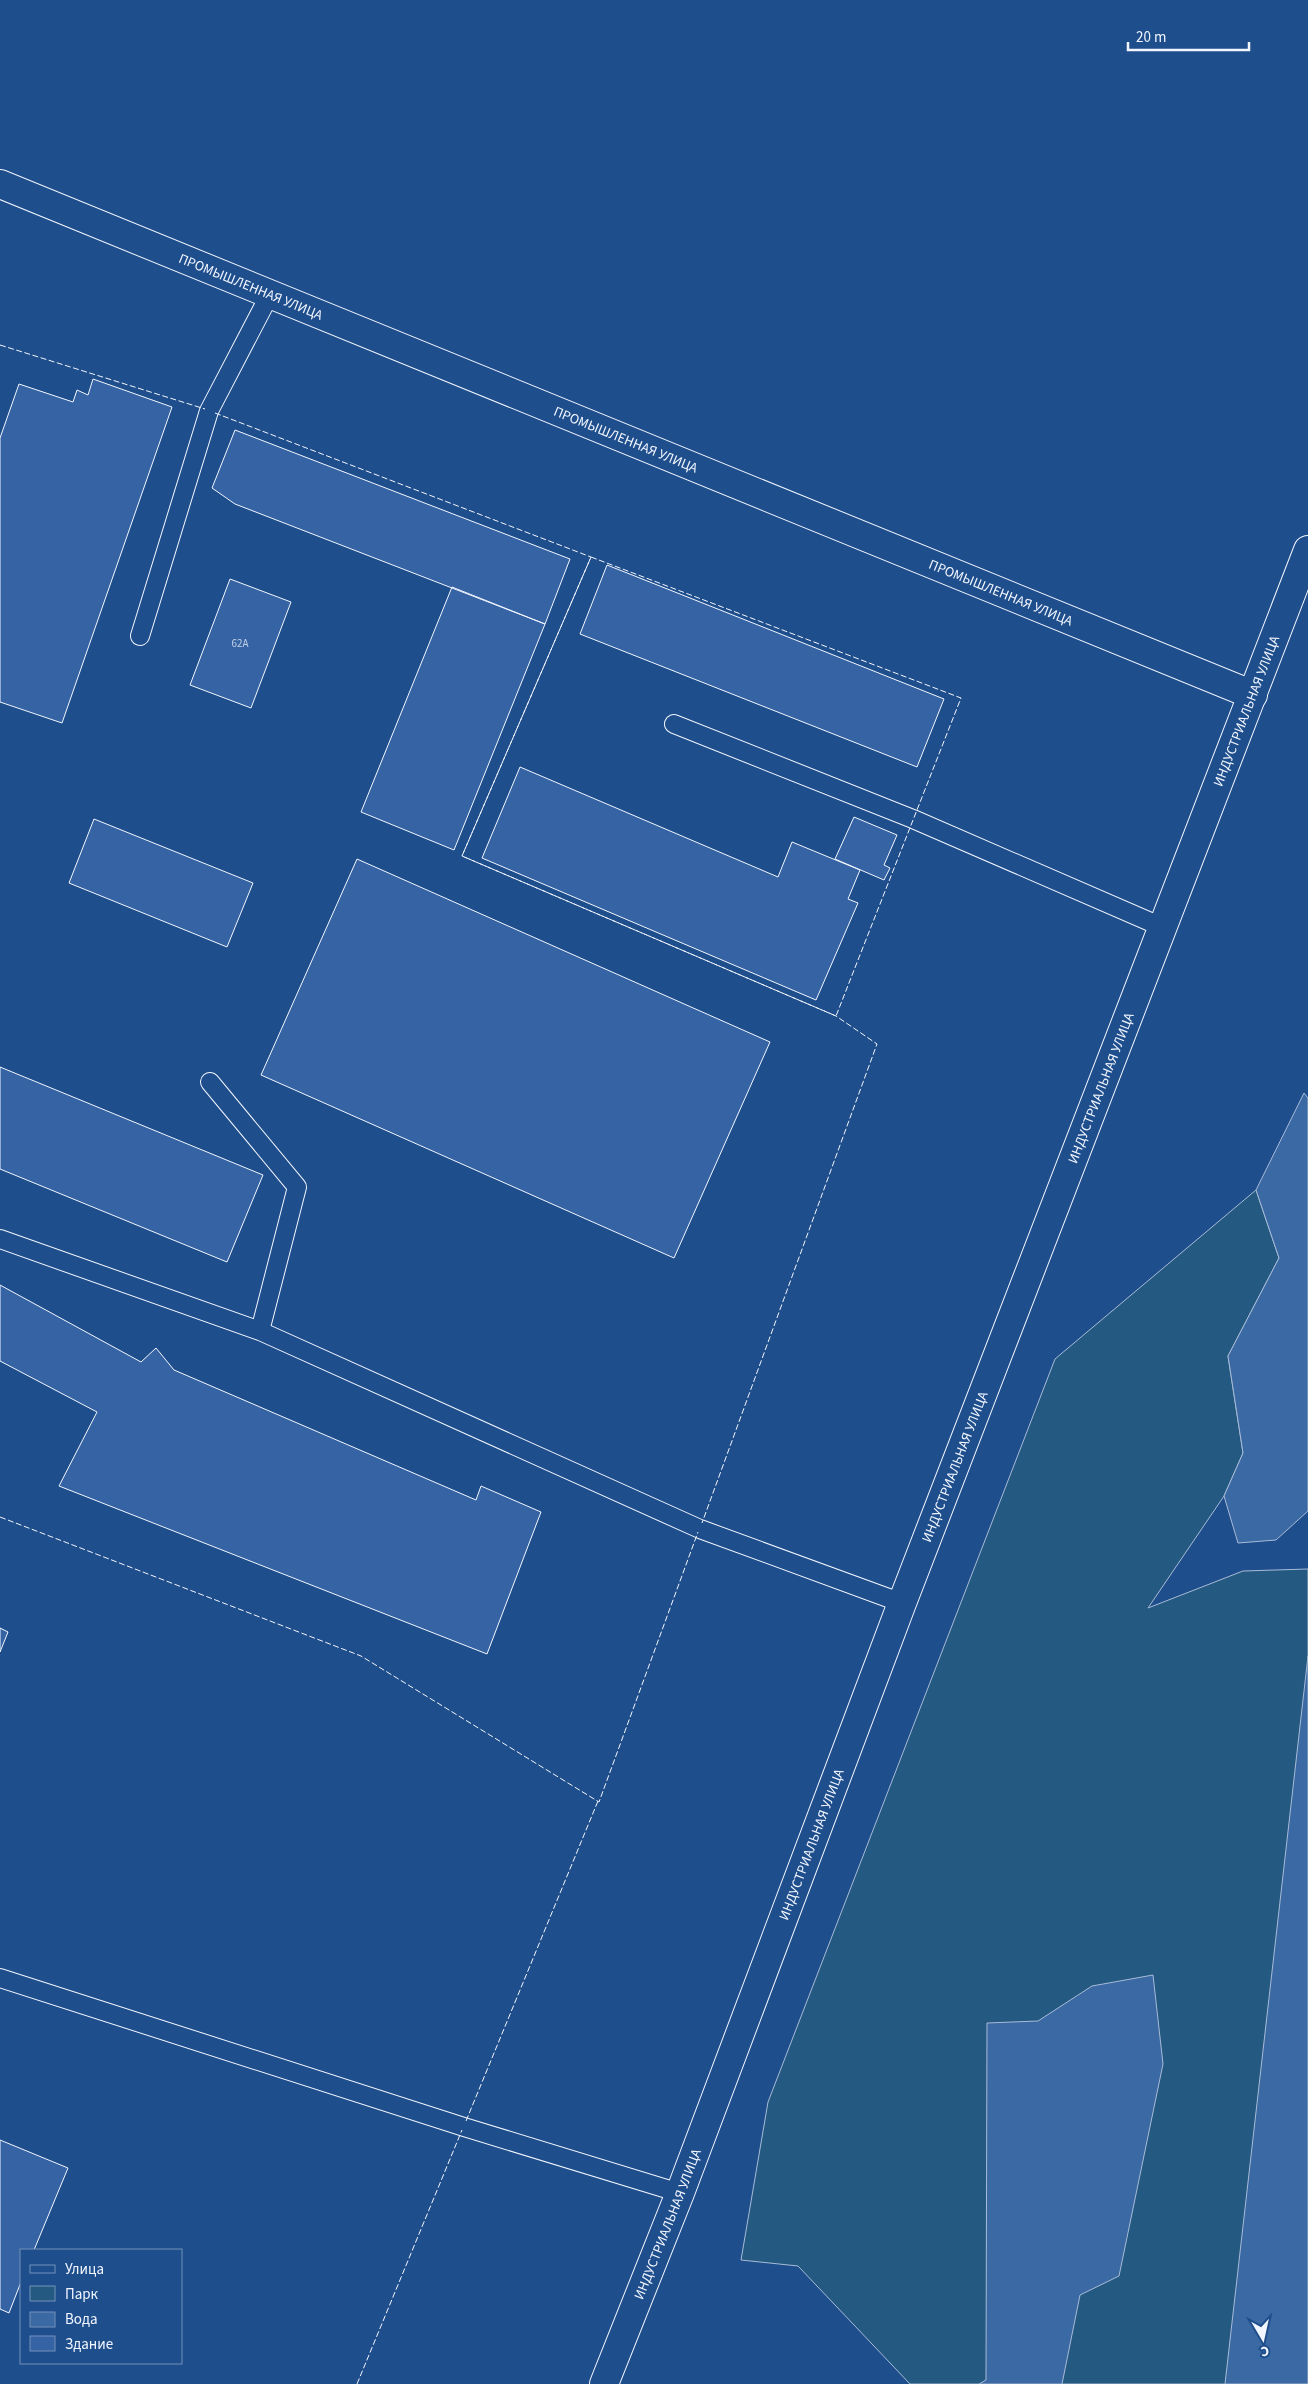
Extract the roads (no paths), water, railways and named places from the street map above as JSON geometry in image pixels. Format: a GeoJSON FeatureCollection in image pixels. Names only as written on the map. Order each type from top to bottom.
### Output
{"type":"FeatureCollection","features":[{"type":"Feature","properties":{"kind":"main road","name":"ПРОМЫШЛЕННАЯ УЛИЦА"},"geometry":{"type":"LineString","coordinates":[[0,184],[1253,694]]}},
{"type":"Feature","properties":{"kind":"main road","name":"ИНДУСТРИАЛЬНАЯ УЛИЦА"},"geometry":{"type":"LineString","coordinates":[[604,2384],[680,2193],[902,1603],[1308,550]]}},
{"type":"Feature","properties":{"kind":"lane"},"geometry":{"type":"LineString","coordinates":[[140,636],[209,411],[270,294]]}},
{"type":"Feature","properties":{"kind":"lane"},"geometry":{"type":"LineString","coordinates":[[674,724],[913,818],[1162,927]]}},
{"type":"Feature","properties":{"kind":"lane"},"geometry":{"type":"LineString","coordinates":[[210,1082],[297,1187],[260,1331]]}},
{"type":"Feature","properties":{"kind":"lane"},"geometry":{"type":"LineString","coordinates":[[0,1239],[260,1331],[700,1529],[902,1603]]}},
{"type":"Feature","properties":{"kind":"lane"},"geometry":{"type":"LineString","coordinates":[[0,1978],[464,2127],[680,2193]]}},
{"type":"Feature","properties":{"kind":"water"},"geometry":{"type":"Polygon","coordinates":[[[1304,1093],[1308,1098],[1308,1511],[1276,1540],[1238,1543],[1224,1496],[1243,1453],[1228,1356],[1279,1258],[1256,1190],[1304,1093]]]}},
{"type":"Feature","properties":{"kind":"water"},"geometry":{"type":"Polygon","coordinates":[[[1308,1656],[1308,2384],[1225,2384],[1308,1656]]]}},
{"type":"Feature","properties":{"kind":"water"},"geometry":{"type":"Polygon","coordinates":[[[1153,1975],[1163,2064],[1119,2276],[1080,2295],[1062,2384],[979,2384],[986,2380],[987,2023],[1038,2021],[1092,1986],[1153,1975]]]}}]}
